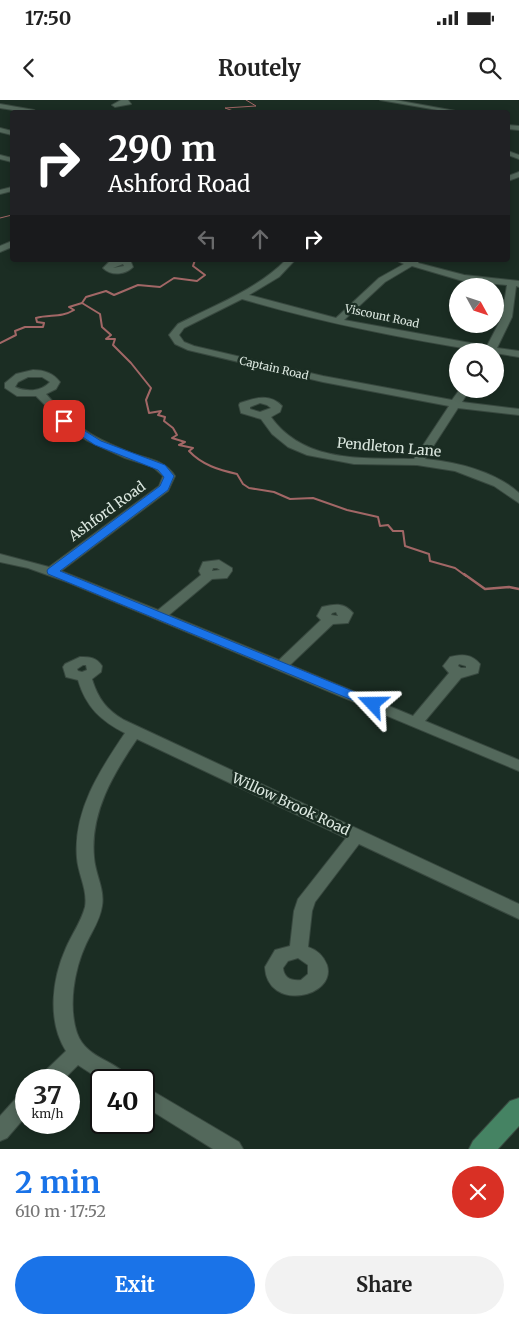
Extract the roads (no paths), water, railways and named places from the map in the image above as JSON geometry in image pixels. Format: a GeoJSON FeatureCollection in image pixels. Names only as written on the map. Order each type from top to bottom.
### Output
{"type":"FeatureCollection","features":[{"type":"Feature","properties":{"kind":"main road"},"geometry":{"type":"LineString","coordinates":[[482,1149],[519,1109]]}},
{"type":"Feature","properties":{"kind":"street"},"geometry":{"type":"LineString","coordinates":[[383,100],[447,110]]}},
{"type":"Feature","properties":{"kind":"street"},"geometry":{"type":"LineString","coordinates":[[516,100],[514,102],[519,103]]}},
{"type":"Feature","properties":{"kind":"street"},"geometry":{"type":"LineString","coordinates":[[0,106],[23,110]]}},
{"type":"Feature","properties":{"kind":"street"},"geometry":{"type":"LineString","coordinates":[[425,106],[437,110]]}},
{"type":"Feature","properties":{"kind":"street","name":"Captain Road"},"geometry":{"type":"LineString","coordinates":[[288,262],[276,275],[242,296],[181,326],[174,335],[174,338],[191,348],[260,365],[455,404],[519,412]]}},
{"type":"Feature","properties":{"kind":"street"},"geometry":{"type":"LineString","coordinates":[[339,320],[382,280],[415,262],[463,278],[516,284],[507,317],[494,343]]}},
{"type":"Feature","properties":{"kind":"street","name":"Viscount Road"},"geometry":{"type":"LineString","coordinates":[[242,296],[339,320],[455,343]]}},
{"type":"Feature","properties":{"kind":"street","name":"Viscount Road"},"geometry":{"type":"LineString","coordinates":[[504,352],[519,354]]}},
{"type":"Feature","properties":{"kind":"street","name":"Ashford Road"},"geometry":{"type":"LineString","coordinates":[[39,393],[64,421],[85,436],[114,450],[162,468],[169,476],[164,488],[52,571]]}},
{"type":"Feature","properties":{"kind":"street"},"geometry":{"type":"LineString","coordinates":[[417,462],[459,398]]}},
{"type":"Feature","properties":{"kind":"street","name":"Pendleton Lane"},"geometry":{"type":"LineString","coordinates":[[264,415],[273,429],[285,439],[314,453],[357,462],[417,462],[454,469],[484,478],[507,488],[519,499]]}},
{"type":"Feature","properties":{"kind":"street"},"geometry":{"type":"LineString","coordinates":[[0,558],[52,571],[519,766]]}},
{"type":"Feature","properties":{"kind":"street"},"geometry":{"type":"LineString","coordinates":[[160,616],[209,575]]}},
{"type":"Feature","properties":{"kind":"street"},"geometry":{"type":"LineString","coordinates":[[281,666],[329,620]]}},
{"type":"Feature","properties":{"kind":"street"},"geometry":{"type":"LineString","coordinates":[[416,722],[457,672]]}},
{"type":"Feature","properties":{"kind":"street","name":"Willow Brook Road"},"geometry":{"type":"LineString","coordinates":[[84,677],[90,696],[97,708],[112,720],[519,912]]}},
{"type":"Feature","properties":{"kind":"street"},"geometry":{"type":"LineString","coordinates":[[102,1069],[77,1052],[72,1044],[66,1026],[64,996],[69,963],[91,916],[94,904],[86,862],[87,822],[93,800],[104,775],[134,731]]}},
{"type":"Feature","properties":{"kind":"street"},"geometry":{"type":"LineString","coordinates":[[298,951],[306,903],[357,835]]}},
{"type":"Feature","properties":{"kind":"street"},"geometry":{"type":"LineString","coordinates":[[60,1069],[77,1052]]}},
{"type":"Feature","properties":{"kind":"street"},"geometry":{"type":"LineString","coordinates":[[155,1102],[232,1149]]}},
{"type":"Feature","properties":{"kind":"street"},"geometry":{"type":"LineString","coordinates":[[0,1131],[15,1114]]}},
{"type":"Feature","properties":{"kind":"waterway"},"geometry":{"type":"LineString","coordinates":[[230,110],[225,108],[256,106],[246,100]]}},
{"type":"Feature","properties":{"kind":"waterway"},"geometry":{"type":"LineString","coordinates":[[0,218],[10,216]]}},
{"type":"Feature","properties":{"kind":"waterway"},"geometry":{"type":"LineString","coordinates":[[82,303],[86,297],[106,291],[114,295],[138,285],[160,287],[174,278],[197,281],[205,275],[193,266],[194,262]]}},
{"type":"Feature","properties":{"kind":"waterway"},"geometry":{"type":"LineString","coordinates":[[0,343],[16,335],[15,331],[25,327],[43,327],[44,323],[37,322],[36,318],[60,315],[74,310],[69,307],[82,303]]}},
{"type":"Feature","properties":{"kind":"waterway"},"geometry":{"type":"LineString","coordinates":[[82,303],[100,314],[102,327],[111,335],[106,339],[115,339],[113,345],[131,363],[151,388],[146,400],[149,413],[161,411],[158,415],[165,417],[164,421],[173,428],[177,435],[172,438],[185,442],[179,445],[193,448],[189,451],[199,460],[217,469],[237,474],[243,484],[249,488],[274,492],[290,499],[313,498],[347,510],[378,517],[380,526],[388,525],[393,531],[403,531],[405,546],[429,554],[430,561],[455,568],[466,576]]}},
{"type":"Feature","properties":{"kind":"waterway"},"geometry":{"type":"LineString","coordinates":[[464,574],[485,589],[509,587],[519,589]]}}]}
